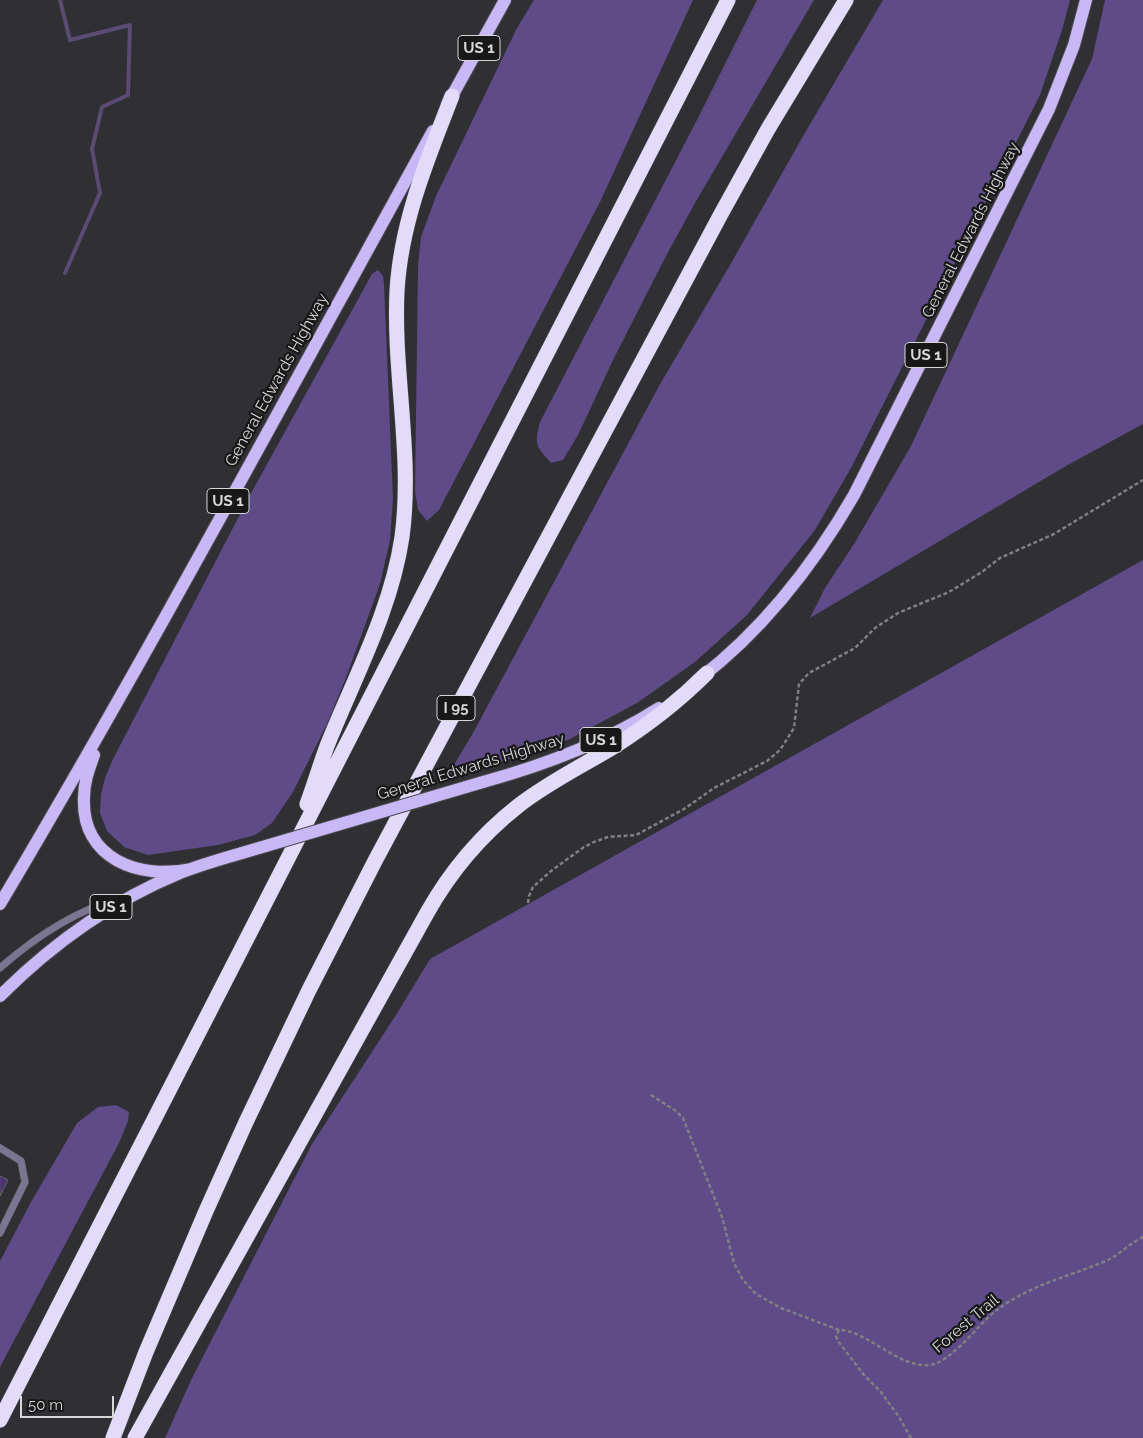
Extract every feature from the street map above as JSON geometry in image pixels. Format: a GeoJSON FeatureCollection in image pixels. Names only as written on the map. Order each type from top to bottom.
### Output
{"type":"FeatureCollection","features":[{"type":"Feature","properties":{"kind":"highway"},"geometry":{"type":"LineString","coordinates":[[0,1420],[728,0]]}},
{"type":"Feature","properties":{"kind":"highway","name":"I 95"},"geometry":{"type":"LineString","coordinates":[[112,1438],[160,1318],[226,1166],[288,1034],[354,902],[716,222],[768,130],[846,0]]}},
{"type":"Feature","properties":{"kind":"highway"},"geometry":{"type":"LineString","coordinates":[[289,856],[327,747],[376,627],[396,566],[403,527],[405,487],[397,309],[399,267],[413,200],[452,96]]}},
{"type":"Feature","properties":{"kind":"highway"},"geometry":{"type":"LineString","coordinates":[[135,1438],[422,921],[454,871],[487,833],[517,806],[644,726],[685,694],[707,673]]}},
{"type":"Feature","properties":{"kind":"main road","name":"General Edwards Highway"},"geometry":{"type":"LineString","coordinates":[[0,904],[56,811],[134,672],[505,0]]}},
{"type":"Feature","properties":{"kind":"main road","name":"General Edwards Highway"},"geometry":{"type":"LineString","coordinates":[[0,996],[27,970],[60,943],[108,910],[138,893],[191,869],[546,763],[597,742],[650,714],[707,673],[742,643],[789,592],[817,554],[854,495],[1046,116],[1071,53],[1086,0]]}},
{"type":"Feature","properties":{"kind":"main road"},"geometry":{"type":"LineString","coordinates":[[134,672],[105,731],[89,770],[84,799],[86,820],[91,833],[99,845],[114,859],[127,866],[158,872],[191,869]]}},
{"type":"Feature","properties":{"kind":"lane"},"geometry":{"type":"LineString","coordinates":[[0,968],[26,946],[67,920],[96,906],[138,893]]}},
{"type":"Feature","properties":{"kind":"lane"},"geometry":{"type":"LineString","coordinates":[[0,1148],[21,1161],[25,1182],[0,1233]]}},
{"type":"Feature","properties":{"kind":"path"},"geometry":{"type":"LineString","coordinates":[[528,903],[533,886],[551,871],[594,842],[608,837],[636,835],[684,809],[714,788],[767,761],[780,750],[794,728],[799,684],[809,673],[855,648],[875,628],[898,613],[948,592],[982,572],[1000,558],[1054,534],[1143,480]]}},
{"type":"Feature","properties":{"kind":"path","name":"Forest Trail"},"geometry":{"type":"LineString","coordinates":[[651,1095],[676,1111],[683,1118],[722,1217],[734,1263],[743,1280],[756,1294],[781,1308],[839,1330],[851,1332],[896,1357],[918,1364],[939,1363],[996,1310],[1019,1295],[1110,1258],[1143,1237]]}},
{"type":"Feature","properties":{"kind":"path"},"geometry":{"type":"LineString","coordinates":[[839,1330],[836,1336],[838,1341],[864,1375],[880,1391],[899,1417],[910,1438]]}},
{"type":"Feature","properties":{"kind":"shaded area"},"geometry":{"type":"Polygon","coordinates":[[[534,0],[693,0],[600,202],[439,510],[427,521],[418,510],[415,491],[418,266],[421,237],[436,196],[517,28],[534,0]]]}},
{"type":"Feature","properties":{"kind":"shaded area"},"geometry":{"type":"Polygon","coordinates":[[[757,0],[814,0],[666,256],[615,356],[578,435],[563,460],[551,463],[539,449],[537,436],[540,422],[757,0]]]}},
{"type":"Feature","properties":{"kind":"shaded area"},"geometry":{"type":"Polygon","coordinates":[[[883,0],[1070,0],[1040,95],[851,468],[815,530],[747,615],[695,662],[637,703],[568,740],[451,778],[449,773],[473,733],[659,386],[883,0]]]}},
{"type":"Feature","properties":{"kind":"shaded area"},"geometry":{"type":"Polygon","coordinates":[[[1105,0],[1143,0],[1143,424],[1066,466],[810,618],[825,588],[854,544],[911,446],[1092,59],[1105,0]]]}},
{"type":"Feature","properties":{"kind":"shaded area"},"geometry":{"type":"Polygon","coordinates":[[[378,270],[383,276],[384,284],[393,499],[390,540],[380,584],[327,724],[293,792],[272,823],[255,835],[218,845],[148,855],[124,847],[107,831],[100,813],[101,794],[113,759],[250,495],[372,274],[378,270]]]}},
{"type":"Feature","properties":{"kind":"shaded area"},"geometry":{"type":"Polygon","coordinates":[[[1143,560],[1143,1438],[165,1438],[192,1378],[312,1144],[430,959],[1143,560]]]}},
{"type":"Feature","properties":{"kind":"shaded area"},"geometry":{"type":"Polygon","coordinates":[[[116,1105],[129,1112],[128,1121],[119,1143],[0,1367],[0,1261],[31,1202],[77,1123],[98,1107],[116,1105]]]}},
{"type":"Feature","properties":{"kind":"building"},"geometry":{"type":"Polygon","coordinates":[[[0,1176],[8,1180],[0,1196],[0,1176]]]}},
{"type":"Feature","properties":{"kind":"waterway"},"geometry":{"type":"LineString","coordinates":[[60,0],[70,40],[130,25],[128,95],[102,107],[92,149],[100,193],[65,273]]}}]}
